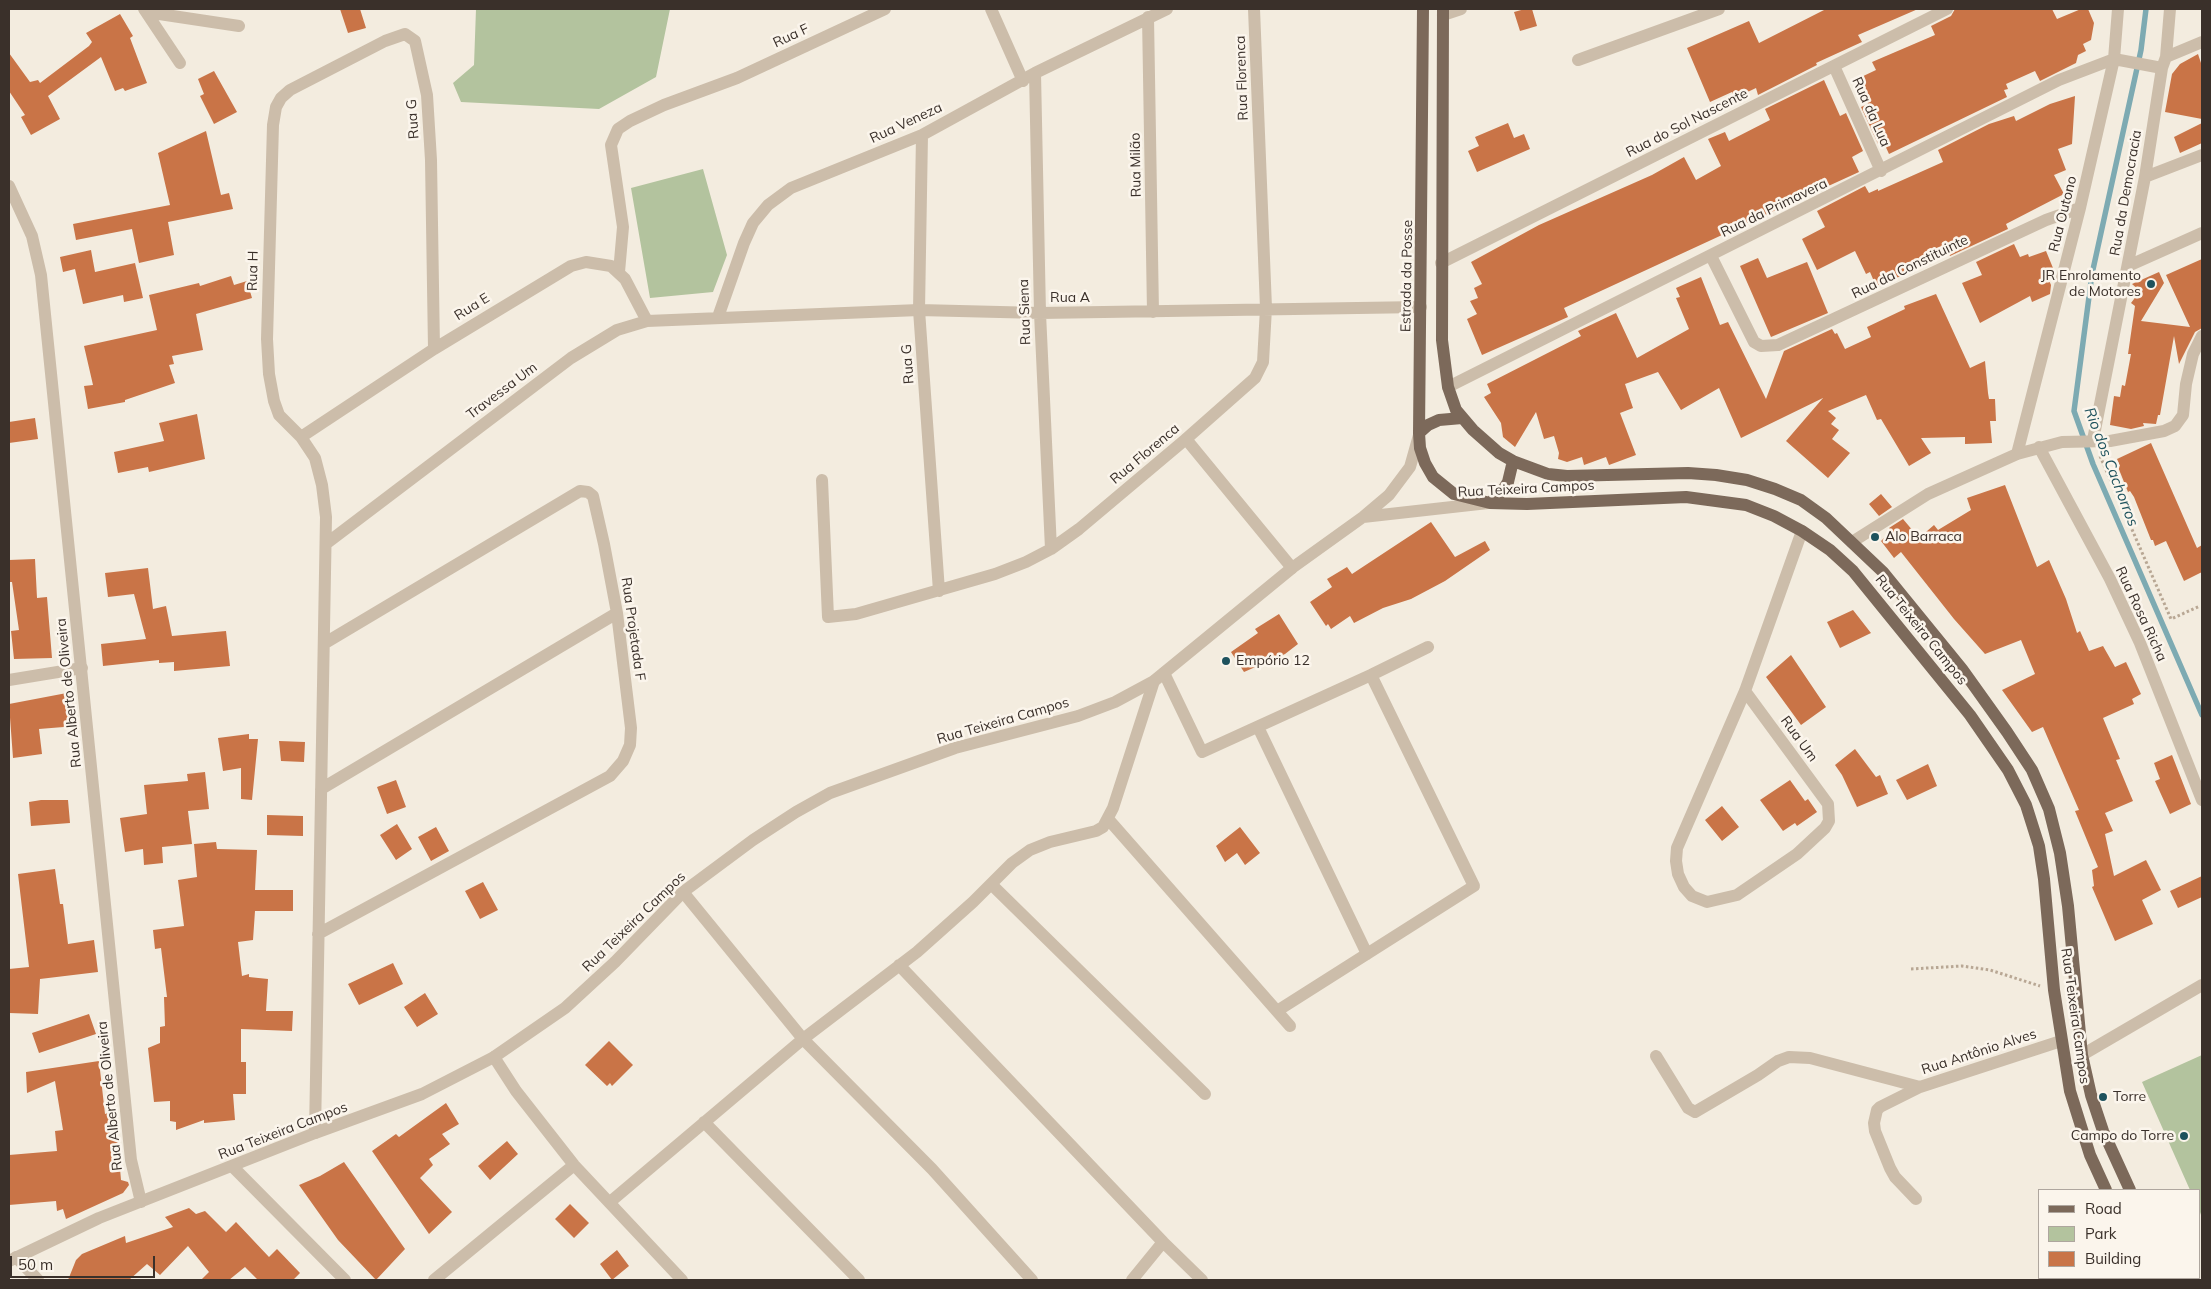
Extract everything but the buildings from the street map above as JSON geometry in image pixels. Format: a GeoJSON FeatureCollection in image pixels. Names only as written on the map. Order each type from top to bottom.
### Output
{"type":"FeatureCollection","features":[{"type":"Feature","properties":{"kind":"main road","name":"Estrada da Posse"},"geometry":{"type":"LineString","coordinates":[[1423,9],[1420,448],[1425,463],[1433,477],[1443,487],[1466,498],[1490,503]]}},
{"type":"Feature","properties":{"kind":"main road"},"geometry":{"type":"LineString","coordinates":[[1419,433],[1428,425],[1440,420],[1462,418],[1448,387],[1442,340],[1443,12]]}},
{"type":"Feature","properties":{"kind":"main road","name":"Rua Teixeira Campos"},"geometry":{"type":"LineString","coordinates":[[1462,418],[1486,443],[1513,461],[1548,474],[1567,476],[1688,473],[1747,480],[1801,500],[1826,518],[1882,572],[1962,669],[2032,770],[2046,801],[2060,853],[2068,906],[2082,1055],[2091,1096],[2103,1131],[2130,1189]]}},
{"type":"Feature","properties":{"kind":"main road"},"geometry":{"type":"LineString","coordinates":[[1490,503],[1500,494],[1508,482],[1513,461]]}},
{"type":"Feature","properties":{"kind":"main road","name":"Rua Teixeira Campos"},"geometry":{"type":"LineString","coordinates":[[1490,503],[1527,504],[1686,496],[1746,505],[1774,516],[1802,531],[1830,550],[1853,571],[1970,715],[2008,770],[2026,805],[2039,846],[2044,879],[2054,990],[2070,1091],[2090,1155],[2106,1189]]}},
{"type":"Feature","properties":{"kind":"street","name":"Rua F"},"geometry":{"type":"LineString","coordinates":[[619,272],[622,252],[622,227],[611,145],[612,138],[618,130],[630,121],[664,105],[737,78],[885,9]]}},
{"type":"Feature","properties":{"kind":"street"},"geometry":{"type":"LineString","coordinates":[[991,9],[1022,81]]}},
{"type":"Feature","properties":{"kind":"street","name":"Rua Veneza"},"geometry":{"type":"LineString","coordinates":[[718,317],[744,242],[754,224],[768,205],[791,188],[922,134],[1036,73],[1166,9]]}},
{"type":"Feature","properties":{"kind":"street","name":"Rua Florenca"},"geometry":{"type":"LineString","coordinates":[[822,480],[828,617],[856,614],[995,574],[1026,562],[1051,549],[1078,529],[1186,439],[1254,378],[1263,362],[1266,308],[1254,9]]}},
{"type":"Feature","properties":{"kind":"street"},"geometry":{"type":"LineString","coordinates":[[1443,12],[1460,9]]}},
{"type":"Feature","properties":{"kind":"street"},"geometry":{"type":"LineString","coordinates":[[1578,60],[1719,9]]}},
{"type":"Feature","properties":{"kind":"street","name":"Rua do Sol Nascente"},"geometry":{"type":"LineString","coordinates":[[1441,263],[1947,9]]}},
{"type":"Feature","properties":{"kind":"street","name":"Rua Outono"},"geometry":{"type":"LineString","coordinates":[[2017,454],[2118,60],[2118,9]]}},
{"type":"Feature","properties":{"kind":"street","name":"Rua da Democracia"},"geometry":{"type":"LineString","coordinates":[[2089,440],[2128,266],[2145,177],[2159,64],[2170,9]]}},
{"type":"Feature","properties":{"kind":"street"},"geometry":{"type":"LineString","coordinates":[[145,10],[239,26]]}},
{"type":"Feature","properties":{"kind":"street"},"geometry":{"type":"LineString","coordinates":[[145,10],[180,63]]}},
{"type":"Feature","properties":{"kind":"street","name":"Rua Milão"},"geometry":{"type":"LineString","coordinates":[[1148,17],[1153,312]]}},
{"type":"Feature","properties":{"kind":"street","name":"Rua G"},"geometry":{"type":"LineString","coordinates":[[281,98],[290,90],[385,40],[406,34],[415,41],[427,95],[431,160],[434,350]]}},
{"type":"Feature","properties":{"kind":"street"},"geometry":{"type":"LineString","coordinates":[[2118,60],[2159,64],[2202,42]]}},
{"type":"Feature","properties":{"kind":"street","name":"Rua da Primavera"},"geometry":{"type":"LineString","coordinates":[[1448,387],[1881,172],[2059,80],[2118,60]]}},
{"type":"Feature","properties":{"kind":"street","name":"Rua da Lua"},"geometry":{"type":"LineString","coordinates":[[1834,66],[1881,172]]}},
{"type":"Feature","properties":{"kind":"street","name":"Rua Siena"},"geometry":{"type":"LineString","coordinates":[[1036,73],[1040,313],[1051,549]]}},
{"type":"Feature","properties":{"kind":"street","name":"Rua H"},"geometry":{"type":"LineString","coordinates":[[281,98],[276,107],[273,125],[270,167],[267,339],[274,401],[279,415],[301,437],[315,458],[322,485],[327,543],[315,1133]]}},
{"type":"Feature","properties":{"kind":"street","name":"Rua G"},"geometry":{"type":"LineString","coordinates":[[922,134],[919,310],[939,591]]}},
{"type":"Feature","properties":{"kind":"street"},"geometry":{"type":"LineString","coordinates":[[2145,177],[2202,156]]}},
{"type":"Feature","properties":{"kind":"street","name":"Rua Alberto de Oliveira"},"geometry":{"type":"LineString","coordinates":[[9,186],[32,236],[41,275],[131,1160],[141,1202]]}},
{"type":"Feature","properties":{"kind":"street","name":"Rua da Constituinte"},"geometry":{"type":"LineString","coordinates":[[1710,256],[1754,342],[1761,346],[1784,344],[1988,246],[2046,220],[2080,208]]}},
{"type":"Feature","properties":{"kind":"street"},"geometry":{"type":"LineString","coordinates":[[2128,266],[2202,233]]}},
{"type":"Feature","properties":{"kind":"street","name":"Rua E"},"geometry":{"type":"LineString","coordinates":[[301,437],[434,350],[571,266],[586,262],[600,263],[611,266],[619,272]]}},
{"type":"Feature","properties":{"kind":"street"},"geometry":{"type":"LineString","coordinates":[[619,272],[625,279],[647,321]]}},
{"type":"Feature","properties":{"kind":"street","name":"Rua A"},"geometry":{"type":"LineString","coordinates":[[718,317],[919,310],[1040,313],[1421,306]]}},
{"type":"Feature","properties":{"kind":"street","name":"Travessa Um"},"geometry":{"type":"LineString","coordinates":[[327,543],[577,354],[617,330],[647,321],[718,317]]}},
{"type":"Feature","properties":{"kind":"street"},"geometry":{"type":"LineString","coordinates":[[1852,542],[1928,494],[2017,454],[2062,442],[2110,441],[2164,431],[2175,426],[2184,411],[2186,384],[2193,354],[2202,336]]}},
{"type":"Feature","properties":{"kind":"street","name":"Rua Teixeira Campos"},"geometry":{"type":"LineString","coordinates":[[12,1259],[68,1231],[315,1133],[422,1094],[494,1057],[565,1008],[615,962],[683,892],[753,840],[830,793],[955,748],[1078,716],[1114,702],[1159,677],[1292,568],[1363,517],[1389,495],[1410,467],[1419,433]]}},
{"type":"Feature","properties":{"kind":"street"},"geometry":{"type":"LineString","coordinates":[[1186,439],[1292,568]]}},
{"type":"Feature","properties":{"kind":"street","name":"Rua Rosa Richa"},"geometry":{"type":"LineString","coordinates":[[2039,447],[2106,571],[2140,643],[2202,800]]}},
{"type":"Feature","properties":{"kind":"street","name":"Rua Projetada F"},"geometry":{"type":"LineString","coordinates":[[318,934],[610,776],[623,761],[630,745],[631,728],[617,612],[596,505],[593,496],[588,492],[580,490],[325,643]]}},
{"type":"Feature","properties":{"kind":"street","name":"Rua Teixeira Campos"},"geometry":{"type":"LineString","coordinates":[[1363,517],[1490,503]]}},
{"type":"Feature","properties":{"kind":"street"},"geometry":{"type":"LineString","coordinates":[[1745,691],[1802,531]]}},
{"type":"Feature","properties":{"kind":"street"},"geometry":{"type":"LineString","coordinates":[[321,789],[617,612]]}},
{"type":"Feature","properties":{"kind":"street"},"geometry":{"type":"LineString","coordinates":[[1159,677],[1202,752],[1372,675],[1428,647]]}},
{"type":"Feature","properties":{"kind":"street"},"geometry":{"type":"LineString","coordinates":[[9,680],[82,668]]}},
{"type":"Feature","properties":{"kind":"street"},"geometry":{"type":"LineString","coordinates":[[1277,1011],[1474,886],[1372,675]]}},
{"type":"Feature","properties":{"kind":"street"},"geometry":{"type":"LineString","coordinates":[[610,1202],[803,1039],[899,966],[973,902],[1012,863],[1030,850],[1050,842],[1096,831],[1109,820],[1159,677]]}},
{"type":"Feature","properties":{"kind":"street","name":"Rua Um"},"geometry":{"type":"LineString","coordinates":[[1745,691],[1828,804],[1830,812],[1825,828],[1797,854],[1737,896],[1707,902],[1692,896],[1684,887],[1677,868],[1677,848],[1745,691]]}},
{"type":"Feature","properties":{"kind":"street"},"geometry":{"type":"LineString","coordinates":[[1258,727],[1367,954]]}},
{"type":"Feature","properties":{"kind":"street"},"geometry":{"type":"LineString","coordinates":[[1109,820],[1290,1026]]}},
{"type":"Feature","properties":{"kind":"street"},"geometry":{"type":"LineString","coordinates":[[991,884],[1205,1094]]}},
{"type":"Feature","properties":{"kind":"street"},"geometry":{"type":"LineString","coordinates":[[683,892],[803,1039],[932,1169],[1032,1280]]}},
{"type":"Feature","properties":{"kind":"street"},"geometry":{"type":"LineString","coordinates":[[899,966],[1163,1242],[1202,1280]]}},
{"type":"Feature","properties":{"kind":"street"},"geometry":{"type":"LineString","coordinates":[[2082,1055],[2202,985]]}},
{"type":"Feature","properties":{"kind":"street","name":"Rua Antônio Alves"},"geometry":{"type":"LineString","coordinates":[[1656,1056],[1688,1108],[1696,1112],[1778,1061],[1799,1056],[1920,1087],[2061,1041]]}},
{"type":"Feature","properties":{"kind":"street"},"geometry":{"type":"LineString","coordinates":[[494,1057],[516,1091],[574,1165],[682,1280]]}},
{"type":"Feature","properties":{"kind":"street"},"geometry":{"type":"LineString","coordinates":[[1916,1200],[1895,1177],[1890,1168],[1875,1132],[1874,1123],[1877,1110],[1880,1107],[1920,1087]]}},
{"type":"Feature","properties":{"kind":"street"},"geometry":{"type":"LineString","coordinates":[[704,1122],[859,1280]]}},
{"type":"Feature","properties":{"kind":"street"},"geometry":{"type":"LineString","coordinates":[[434,1280],[574,1165]]}},
{"type":"Feature","properties":{"kind":"street"},"geometry":{"type":"LineString","coordinates":[[232,1167],[345,1280]]}},
{"type":"Feature","properties":{"kind":"street"},"geometry":{"type":"LineString","coordinates":[[1132,1280],[1163,1242]]}},
{"type":"Feature","properties":{"kind":"street"},"geometry":{"type":"LineString","coordinates":[[12,1259],[38,1280]]}},
{"type":"Feature","properties":{"kind":"path"},"geometry":{"type":"LineString","coordinates":[[2089,440],[2171,618],[2200,606]]}},
{"type":"Feature","properties":{"kind":"path"},"geometry":{"type":"LineString","coordinates":[[1911,969],[1962,966],[1990,970],[2054,990]]}},
{"type":"Feature","properties":{"kind":"green space"},"geometry":{"type":"Polygon","coordinates":[[[476,9],[670,9],[656,77],[599,109],[461,102],[453,83],[474,65],[476,9]]]}},
{"type":"Feature","properties":{"kind":"green space"},"geometry":{"type":"Polygon","coordinates":[[[703,169],[727,255],[713,292],[650,298],[631,188],[703,169]]]}},
{"type":"Feature","properties":{"kind":"green space","name":"Campo do Torre"},"geometry":{"type":"Polygon","coordinates":[[[2202,1055],[2202,1218],[2201,1189],[2190,1189],[2142,1082],[2202,1055]]]}},
{"type":"Feature","properties":{"kind":"waterway","name":"Rio dos Cachorros"},"geometry":{"type":"LineString","coordinates":[[2146,9],[2141,50],[2092,274],[2074,411],[2093,464],[2202,715]]}},
{"type":"Feature","properties":{"kind":"place","name":"JR Enrolamento de Motores"},"geometry":{"type":"Point","coordinates":[2151,284]}},
{"type":"Feature","properties":{"kind":"place","name":"Alo Barraca"},"geometry":{"type":"Point","coordinates":[1875,537]}},
{"type":"Feature","properties":{"kind":"place","name":"Empório 12"},"geometry":{"type":"Point","coordinates":[1226,661]}},
{"type":"Feature","properties":{"kind":"place","name":"Torre"},"geometry":{"type":"Point","coordinates":[2103,1097]}},
{"type":"Feature","properties":{"kind":"place","name":"Campo do Torre"},"geometry":{"type":"Point","coordinates":[2184,1136]}}]}
